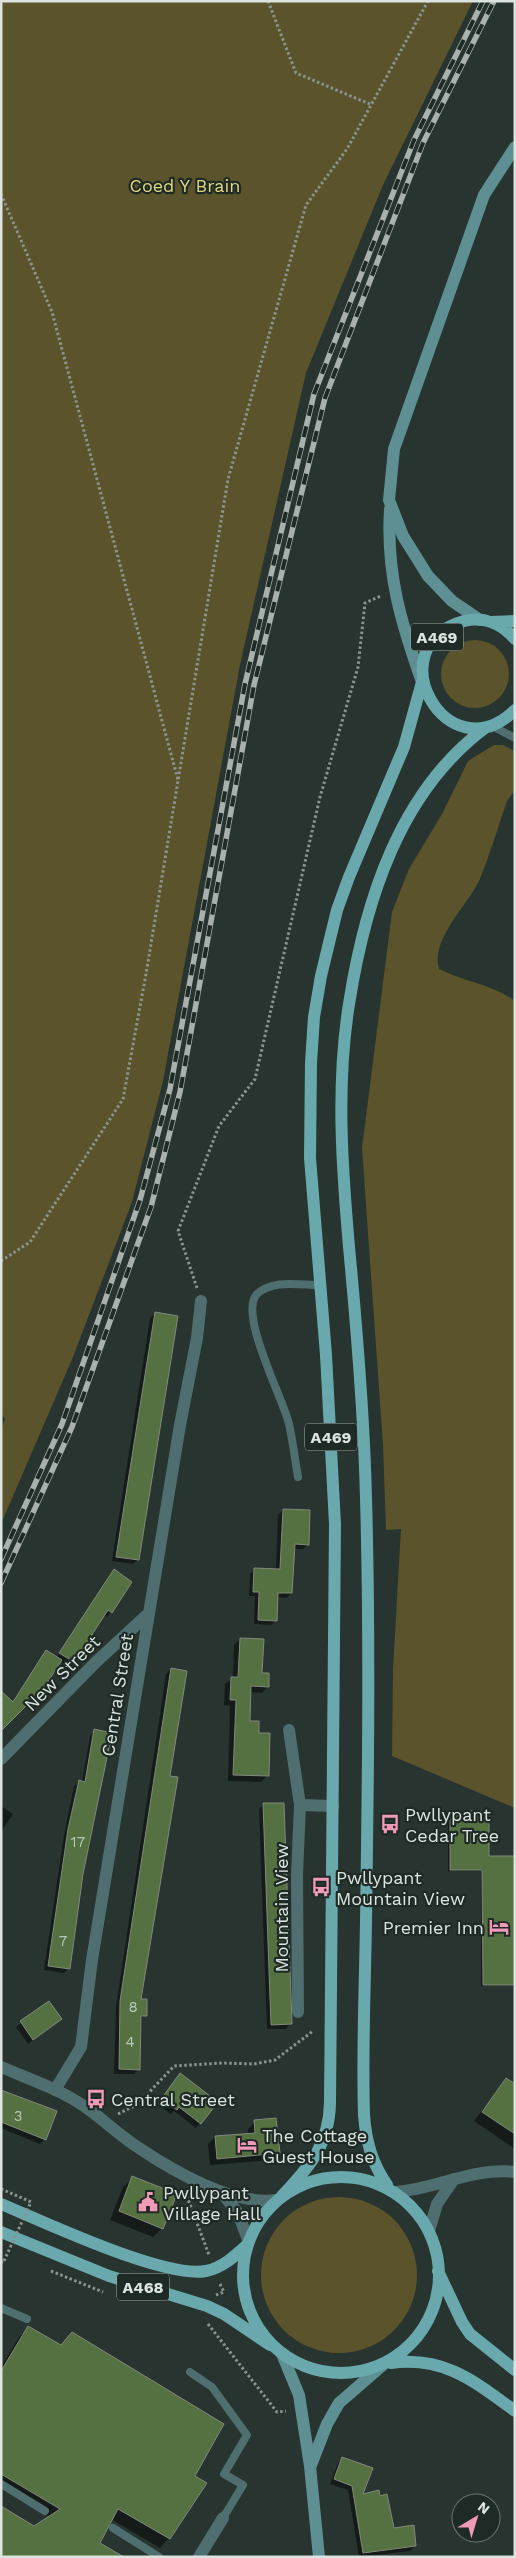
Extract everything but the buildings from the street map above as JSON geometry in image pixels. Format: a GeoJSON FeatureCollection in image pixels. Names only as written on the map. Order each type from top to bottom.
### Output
{"type":"FeatureCollection","features":[{"type":"Feature","properties":{"kind":"main road"},"geometry":{"type":"LineString","coordinates":[[486,621],[501,627],[515,639]]}},
{"type":"Feature","properties":{"kind":"main road","name":"A469"},"geometry":{"type":"LineString","coordinates":[[279,2198],[320,2149],[330,2117],[335,1524],[331,1432],[310,1158],[311,1063],[314,1017],[327,948],[337,910],[348,877],[404,747],[422,682],[423,662],[428,649],[436,638],[457,623],[515,621]]}},
{"type":"Feature","properties":{"kind":"main road"},"geometry":{"type":"LineString","coordinates":[[422,682],[430,702],[447,720],[466,728],[488,727]]}},
{"type":"Feature","properties":{"kind":"main road","name":"A469"},"geometry":{"type":"LineString","coordinates":[[392,2188],[372,2158],[364,2116],[367,1812],[366,1498],[363,1417],[342,1157],[341,1069],[346,1024],[359,949],[373,899],[394,845],[408,816],[430,782],[463,745],[515,710]]}},
{"type":"Feature","properties":{"kind":"main road"},"geometry":{"type":"LineString","coordinates":[[386,2364],[407,2351],[422,2333],[434,2297],[438,2271],[435,2249],[429,2231],[416,2211],[392,2188],[366,2177],[348,2177],[311,2186],[279,2198],[258,2218],[247,2242],[242,2265],[245,2290],[257,2320],[280,2352],[307,2367],[329,2372],[357,2371],[386,2364],[418,2362],[448,2368],[473,2380],[515,2411]]}},
{"type":"Feature","properties":{"kind":"main road","name":"A468"},"geometry":{"type":"LineString","coordinates":[[1,2204],[156,2264],[187,2272],[214,2269],[229,2260],[247,2242]]}},
{"type":"Feature","properties":{"kind":"main road","name":"A468"},"geometry":{"type":"LineString","coordinates":[[1,2232],[110,2276],[207,2306],[224,2314],[280,2352]]}},
{"type":"Feature","properties":{"kind":"main road"},"geometry":{"type":"LineString","coordinates":[[438,2271],[462,2322],[470,2334],[484,2348],[515,2370]]}},
{"type":"Feature","properties":{"kind":"street"},"geometry":{"type":"LineString","coordinates":[[422,682],[402,621],[388,548],[390,479],[394,449],[484,195],[515,147]]}},
{"type":"Feature","properties":{"kind":"street"},"geometry":{"type":"LineString","coordinates":[[390,507],[403,536],[428,576],[452,601],[486,621]]}},
{"type":"Feature","properties":{"kind":"street","name":"Central Street"},"geometry":{"type":"LineString","coordinates":[[55,2090],[75,2059],[85,2030],[92,1960],[148,1614],[180,1425],[197,1338],[201,1300]]}},
{"type":"Feature","properties":{"kind":"street","name":"New Street"},"geometry":{"type":"LineString","coordinates":[[1,1759],[96,1662],[148,1614]]}},
{"type":"Feature","properties":{"kind":"street","name":"Mountain View"},"geometry":{"type":"LineString","coordinates":[[289,1730],[300,1805],[296,1875],[298,2012]]}},
{"type":"Feature","properties":{"kind":"street"},"geometry":{"type":"LineString","coordinates":[[300,1805],[333,1806]]}},
{"type":"Feature","properties":{"kind":"street"},"geometry":{"type":"LineString","coordinates":[[1,2067],[55,2090],[84,2106],[139,2148],[220,2191],[247,2199],[279,2198]]}},
{"type":"Feature","properties":{"kind":"street"},"geometry":{"type":"LineString","coordinates":[[392,2188],[422,2189],[454,2179],[503,2171],[515,2172]]}},
{"type":"Feature","properties":{"kind":"street"},"geometry":{"type":"LineString","coordinates":[[429,2231],[436,2204],[454,2179]]}},
{"type":"Feature","properties":{"kind":"street"},"geometry":{"type":"LineString","coordinates":[[220,2191],[238,2213],[247,2242]]}},
{"type":"Feature","properties":{"kind":"street"},"geometry":{"type":"LineString","coordinates":[[280,2352],[298,2395],[310,2466],[319,2557]]}},
{"type":"Feature","properties":{"kind":"street"},"geometry":{"type":"LineString","coordinates":[[310,2466],[327,2424],[340,2403],[386,2364]]}},
{"type":"Feature","properties":{"kind":"street"},"geometry":{"type":"LineString","coordinates":[[199,2557],[223,2518]]}},
{"type":"Feature","properties":{"kind":"lane"},"geometry":{"type":"LineString","coordinates":[[488,727],[515,738]]}},
{"type":"Feature","properties":{"kind":"lane"},"geometry":{"type":"LineString","coordinates":[[298,1478],[289,1424],[260,1346],[251,1314],[252,1302],[264,1288],[281,1284],[320,1285]]}},
{"type":"Feature","properties":{"kind":"lane"},"geometry":{"type":"LineString","coordinates":[[1,2308],[27,2319]]}},
{"type":"Feature","properties":{"kind":"lane"},"geometry":{"type":"LineString","coordinates":[[190,2372],[212,2387],[247,2435],[224,2474],[243,2485],[223,2518]]}},
{"type":"Feature","properties":{"kind":"lane"},"geometry":{"type":"LineString","coordinates":[[1,2484],[45,2511]]}},
{"type":"Feature","properties":{"kind":"lane"},"geometry":{"type":"LineString","coordinates":[[113,2528],[158,2557]]}},
{"type":"Feature","properties":{"kind":"path"},"geometry":{"type":"LineString","coordinates":[[268,1],[296,73],[372,105]]}},
{"type":"Feature","properties":{"kind":"path"},"geometry":{"type":"LineString","coordinates":[[1,1261],[30,1242],[123,1099],[228,479],[306,205],[347,149],[428,1]]}},
{"type":"Feature","properties":{"kind":"path"},"geometry":{"type":"LineString","coordinates":[[1,194],[52,312],[178,783]]}},
{"type":"Feature","properties":{"kind":"path"},"geometry":{"type":"LineString","coordinates":[[201,1300],[178,1230],[219,1126],[255,1079],[320,797],[358,667],[365,603],[395,590]]}},
{"type":"Feature","properties":{"kind":"path"},"geometry":{"type":"LineString","coordinates":[[104,2122],[138,2104],[174,2066],[222,2063],[254,2064],[275,2060],[313,2031]]}},
{"type":"Feature","properties":{"kind":"path"},"geometry":{"type":"LineString","coordinates":[[1,2188],[30,2202],[3,2262],[1,2262]]}},
{"type":"Feature","properties":{"kind":"green space","name":"Coed Y Brain"},"geometry":{"type":"Polygon","coordinates":[[[1,1],[473,1],[383,185],[306,373],[240,665],[163,1081],[132,1202],[73,1357],[1,1524],[1,1429],[5,1419],[1,1413],[1,1]]]}},
{"type":"Feature","properties":{"kind":"green space"},"geometry":{"type":"Polygon","coordinates":[[[475,640],[488,643],[499,650],[506,661],[509,674],[506,687],[499,698],[488,705],[475,708],[462,705],[451,698],[444,687],[441,674],[444,661],[451,650],[462,643],[475,640]]]}},
{"type":"Feature","properties":{"kind":"green space"},"geometry":{"type":"Polygon","coordinates":[[[494,745],[503,745],[515,751],[515,790],[507,801],[480,879],[445,934],[438,958],[439,969],[497,991],[515,1001],[515,1808],[392,1756],[393,1669],[401,1529],[386,1530],[383,1445],[362,1148],[392,912],[409,869],[442,814],[468,761],[494,745]]]}},
{"type":"Feature","properties":{"kind":"green space"},"geometry":{"type":"Polygon","coordinates":[[[331,2197],[347,2197],[362,2200],[376,2206],[389,2214],[400,2225],[414,2252],[417,2275],[416,2290],[408,2312],[400,2325],[389,2336],[362,2350],[347,2353],[331,2353],[316,2350],[302,2344],[289,2336],[278,2325],[264,2298],[261,2283],[261,2267],[264,2252],[270,2238],[278,2225],[289,2214],[316,2200],[331,2197]]]}},
{"type":"Feature","properties":{"kind":"railway"},"geometry":{"type":"LineString","coordinates":[[1,1559],[62,1424],[140,1200],[170,1089],[245,684],[314,394],[414,140],[483,1]]}},
{"type":"Feature","properties":{"kind":"railway"},"geometry":{"type":"LineString","coordinates":[[1,1583],[72,1427],[151,1207],[180,1092],[254,685],[325,398],[423,143],[494,1]]}},
{"type":"Feature","properties":{"kind":"place","name":"Pwllypant Cedar Tree"},"geometry":{"type":"Point","coordinates":[390,1824]}},
{"type":"Feature","properties":{"kind":"place","name":"Pwllypant Mountain View"},"geometry":{"type":"Point","coordinates":[321,1887]}},
{"type":"Feature","properties":{"kind":"place","name":"Premier Inn"},"geometry":{"type":"Point","coordinates":[499,1927]}},
{"type":"Feature","properties":{"kind":"place","name":"Central Street"},"geometry":{"type":"Point","coordinates":[96,2099]}},
{"type":"Feature","properties":{"kind":"place","name":"The Cottage Guest House"},"geometry":{"type":"Point","coordinates":[247,2145]}},
{"type":"Feature","properties":{"kind":"place","name":"Pwllypant Village Hall"},"geometry":{"type":"Point","coordinates":[148,2202]}}]}
